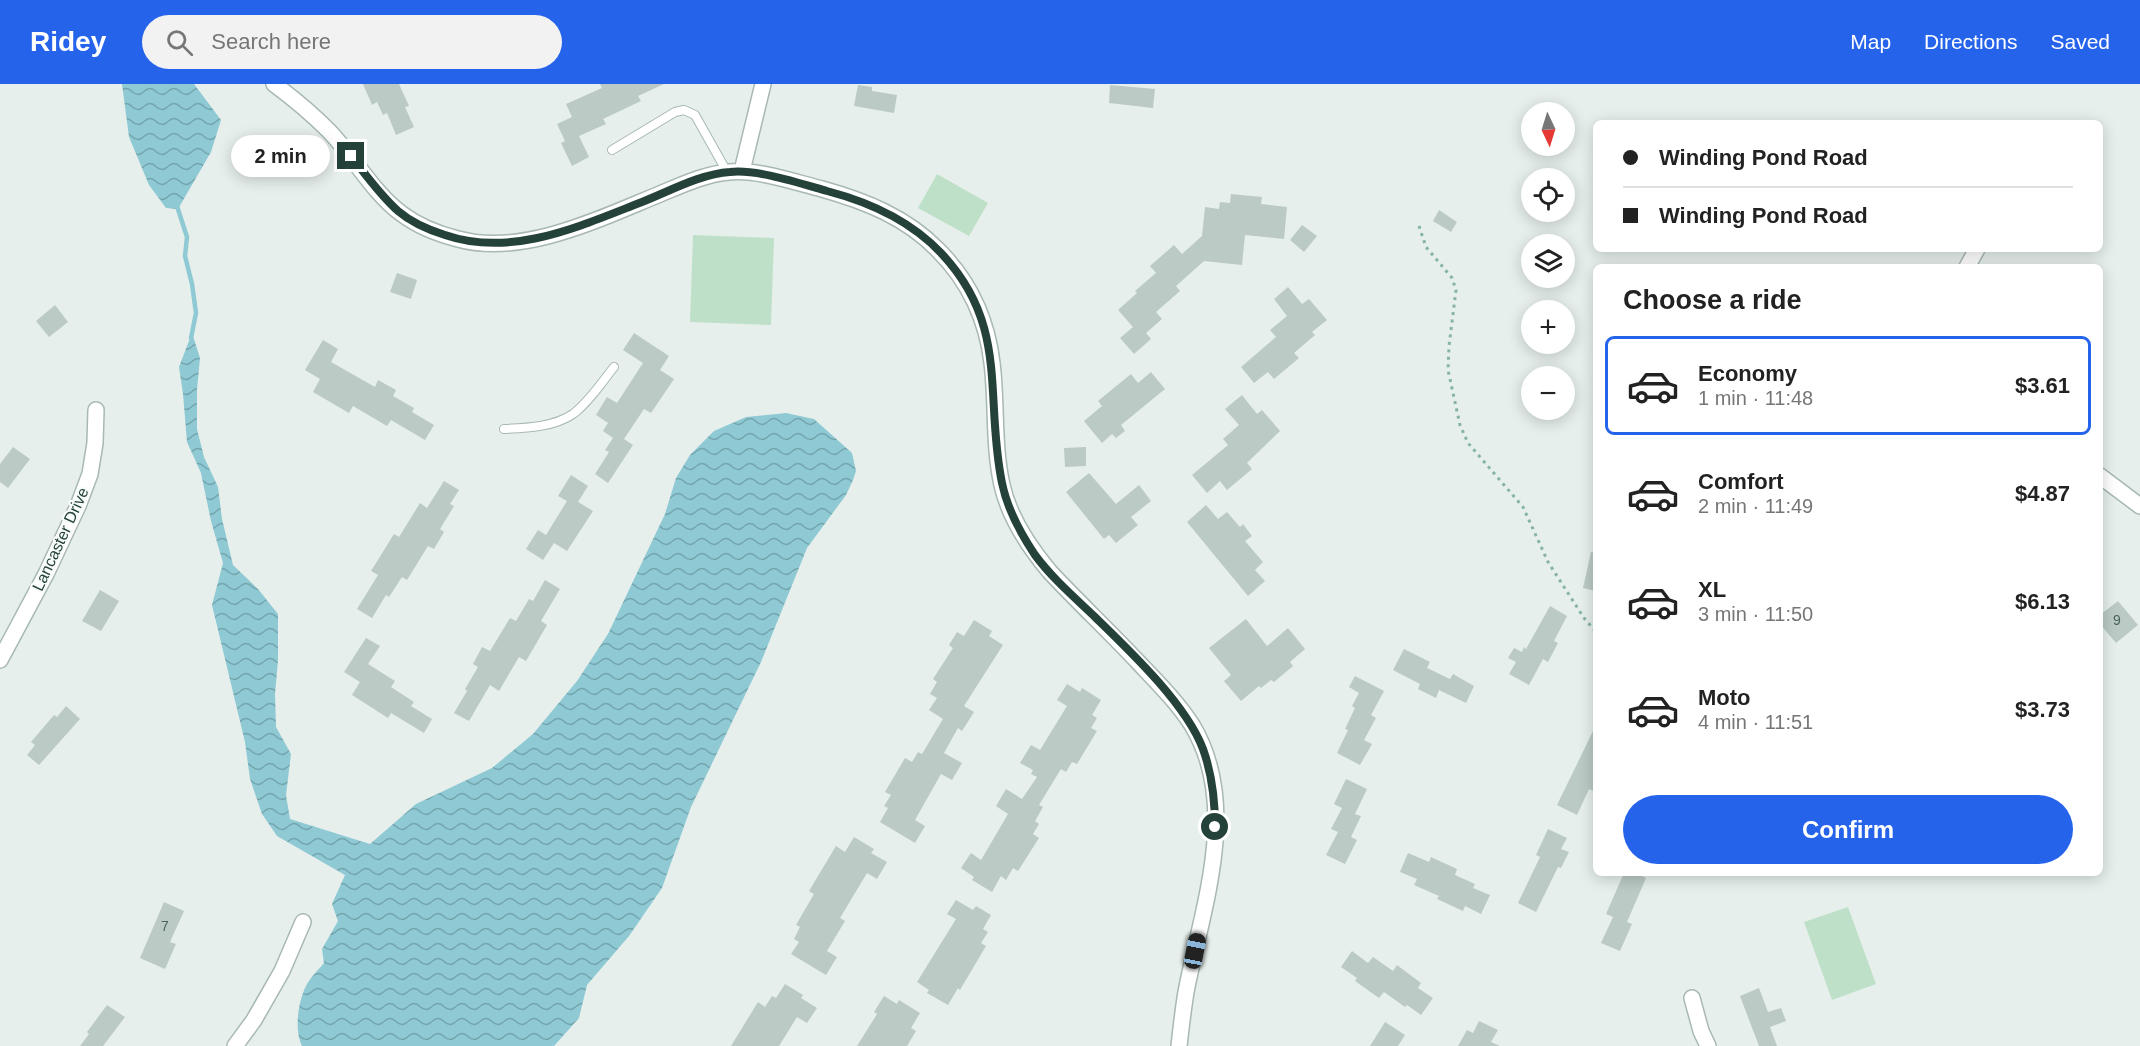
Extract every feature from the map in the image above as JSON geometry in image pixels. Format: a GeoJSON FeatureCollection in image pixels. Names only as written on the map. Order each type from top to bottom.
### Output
{"type":"FeatureCollection","features":[{"type":"Feature","properties":{"kind":"street"},"geometry":{"type":"LineString","coordinates":[[274,84],[328,130],[379,192],[401,214],[417,224],[459,240],[495,244],[530,240],[619,211],[690,182],[735,172],[813,187],[878,208],[924,236],[956,270],[977,305],[985,332],[992,362],[1002,486],[1018,525],[1035,555],[1050,572],[1167,692],[1192,727],[1203,748],[1215,798],[1214,854],[1186,992],[1179,1046]]}},
{"type":"Feature","properties":{"kind":"street"},"geometry":{"type":"LineString","coordinates":[[735,172],[763,84]]}},
{"type":"Feature","properties":{"kind":"street","name":"Lancaster Drive"},"geometry":{"type":"LineString","coordinates":[[0,660],[46,574],[78,506],[90,474],[95,443],[96,410]]}},
{"type":"Feature","properties":{"kind":"street"},"geometry":{"type":"LineString","coordinates":[[2103,478],[2140,506]]}},
{"type":"Feature","properties":{"kind":"street"},"geometry":{"type":"LineString","coordinates":[[235,1046],[254,1020],[282,971],[303,922]]}},
{"type":"Feature","properties":{"kind":"street"},"geometry":{"type":"LineString","coordinates":[[1692,998],[1701,1031],[1708,1046]]}},
{"type":"Feature","properties":{"kind":"lane"},"geometry":{"type":"LineString","coordinates":[[612,150],[675,112],[684,110],[694,115],[735,172]]}},
{"type":"Feature","properties":{"kind":"lane"},"geometry":{"type":"LineString","coordinates":[[504,429],[538,426],[556,422],[573,414],[614,367]]}},
{"type":"Feature","properties":{"kind":"path"},"geometry":{"type":"LineString","coordinates":[[1419,226],[1426,247],[1452,278],[1456,290],[1448,370],[1450,388],[1464,434],[1468,443],[1523,507],[1548,562],[1593,628]]}},
{"type":"Feature","properties":{"kind":"green space"},"geometry":{"type":"Polygon","coordinates":[[[937,174],[988,203],[969,236],[918,208],[937,174]]]}},
{"type":"Feature","properties":{"kind":"green space"},"geometry":{"type":"Polygon","coordinates":[[[693,235],[774,238],[771,325],[690,322],[693,235]]]}},
{"type":"Feature","properties":{"kind":"green space"},"geometry":{"type":"Polygon","coordinates":[[[1848,907],[1876,984],[1832,1000],[1804,922],[1848,907]]]}},
{"type":"Feature","properties":{"kind":"water"},"geometry":{"type":"Polygon","coordinates":[[[122,84],[194,84],[221,120],[211,152],[178,209],[166,208],[149,185],[129,137],[122,84]]]}},
{"type":"Feature","properties":{"kind":"water"},"geometry":{"type":"Polygon","coordinates":[[[192,333],[200,358],[197,429],[204,457],[218,487],[222,519],[233,565],[258,589],[278,614],[276,727],[291,754],[286,795],[290,819],[370,844],[416,804],[492,768],[533,734],[577,681],[608,634],[665,514],[676,478],[690,455],[714,431],[746,417],[786,413],[814,419],[852,453],[856,471],[853,480],[846,495],[807,548],[761,662],[691,807],[662,888],[629,936],[587,985],[579,1018],[554,1046],[302,1046],[298,1032],[301,1000],[308,983],[324,963],[322,949],[338,921],[332,904],[345,875],[277,836],[262,814],[250,779],[245,742],[212,605],[223,563],[201,473],[187,442],[179,367],[192,333]]]}},
{"type":"Feature","properties":{"kind":"building"},"geometry":{"type":"Polygon","coordinates":[[[363,84],[399,84],[409,106],[405,107],[414,127],[396,135],[387,113],[383,115],[377,102],[372,105],[363,84]]]}},
{"type":"Feature","properties":{"kind":"building"},"geometry":{"type":"Polygon","coordinates":[[[600,84],[664,84],[638,96],[641,101],[603,119],[606,124],[579,136],[589,157],[572,166],[561,143],[565,141],[557,124],[572,117],[566,104],[602,88],[600,84]]]}},
{"type":"Feature","properties":{"kind":"building"},"geometry":{"type":"Polygon","coordinates":[[[858,85],[872,87],[872,91],[897,95],[894,113],[854,106],[858,85]]]}},
{"type":"Feature","properties":{"kind":"building"},"geometry":{"type":"Polygon","coordinates":[[[1110,85],[1155,89],[1153,108],[1109,103],[1110,85]]]}},
{"type":"Feature","properties":{"kind":"building"},"geometry":{"type":"Polygon","coordinates":[[[1231,194],[1262,197],[1261,204],[1287,207],[1284,239],[1245,235],[1242,265],[1204,261],[1176,286],[1180,291],[1156,312],[1162,319],[1146,333],[1151,339],[1134,354],[1120,338],[1133,327],[1118,310],[1156,273],[1150,266],[1174,245],[1182,254],[1202,236],[1205,207],[1219,209],[1220,202],[1230,203],[1231,194]]]}},
{"type":"Feature","properties":{"kind":"building"},"geometry":{"type":"Polygon","coordinates":[[[1439,210],[1457,222],[1451,232],[1433,221],[1439,210]]]}},
{"type":"Feature","properties":{"kind":"building"},"geometry":{"type":"Polygon","coordinates":[[[1302,225],[1317,236],[1304,252],[1290,240],[1302,225]]]}},
{"type":"Feature","properties":{"kind":"building"},"geometry":{"type":"Polygon","coordinates":[[[397,273],[417,280],[411,299],[390,292],[397,273]]]}},
{"type":"Feature","properties":{"kind":"building"},"geometry":{"type":"Polygon","coordinates":[[[1288,287],[1302,304],[1309,299],[1327,320],[1312,332],[1315,335],[1294,353],[1299,358],[1274,379],[1268,372],[1254,383],[1241,367],[1276,337],[1270,330],[1287,316],[1274,299],[1288,287]]]}},
{"type":"Feature","properties":{"kind":"building"},"geometry":{"type":"Polygon","coordinates":[[[55,305],[68,322],[49,337],[36,321],[55,305]]]}},
{"type":"Feature","properties":{"kind":"building"},"geometry":{"type":"Polygon","coordinates":[[[634,333],[669,356],[660,370],[674,379],[651,413],[644,409],[624,439],[633,445],[608,483],[595,474],[609,452],[605,450],[613,438],[603,431],[608,423],[596,415],[607,397],[617,403],[643,363],[623,350],[634,333]]]}},
{"type":"Feature","properties":{"kind":"building"},"geometry":{"type":"Polygon","coordinates":[[[323,340],[338,349],[331,362],[375,387],[378,380],[396,390],[393,396],[414,408],[412,412],[434,425],[425,440],[391,420],[387,426],[353,406],[349,413],[313,392],[320,379],[305,370],[323,340]]]}},
{"type":"Feature","properties":{"kind":"building"},"geometry":{"type":"Polygon","coordinates":[[[1151,372],[1165,389],[1121,425],[1125,431],[1116,438],[1112,434],[1102,443],[1084,421],[1102,406],[1098,401],[1131,374],[1138,383],[1151,372]]]}},
{"type":"Feature","properties":{"kind":"building"},"geometry":{"type":"Polygon","coordinates":[[[1242,395],[1257,414],[1262,410],[1280,431],[1247,463],[1252,469],[1227,490],[1220,481],[1207,493],[1192,475],[1228,445],[1223,439],[1239,425],[1225,409],[1242,395]]]}},
{"type":"Feature","properties":{"kind":"building"},"geometry":{"type":"Polygon","coordinates":[[[13,447],[30,459],[8,488],[0,482],[0,464],[13,447]]]}},
{"type":"Feature","properties":{"kind":"building"},"geometry":{"type":"Polygon","coordinates":[[[1086,447],[1086,466],[1065,467],[1064,448],[1086,447]]]}},
{"type":"Feature","properties":{"kind":"building"},"geometry":{"type":"Polygon","coordinates":[[[1089,473],[1116,504],[1139,485],[1151,501],[1131,517],[1138,525],[1116,543],[1109,535],[1104,539],[1066,492],[1089,473]]]}},
{"type":"Feature","properties":{"kind":"building"},"geometry":{"type":"Polygon","coordinates":[[[571,475],[588,486],[578,502],[593,511],[567,551],[554,543],[543,560],[526,549],[538,530],[546,535],[567,501],[558,496],[571,475]]]}},
{"type":"Feature","properties":{"kind":"building"},"geometry":{"type":"Polygon","coordinates":[[[444,481],[459,490],[450,504],[454,506],[440,529],[444,532],[434,549],[428,546],[407,580],[402,577],[389,597],[386,595],[372,618],[357,609],[378,575],[371,571],[394,534],[399,537],[420,503],[427,508],[444,481]]]}},
{"type":"Feature","properties":{"kind":"building"},"geometry":{"type":"Polygon","coordinates":[[[1206,505],[1218,519],[1227,512],[1240,527],[1243,524],[1252,536],[1245,541],[1263,562],[1255,570],[1265,581],[1248,596],[1187,522],[1206,505]]]}},
{"type":"Feature","properties":{"kind":"building"},"geometry":{"type":"Polygon","coordinates":[[[1591,552],[1593,552],[1593,590],[1583,588],[1591,552]]]}},
{"type":"Feature","properties":{"kind":"building"},"geometry":{"type":"Polygon","coordinates":[[[545,580],[560,589],[541,621],[547,625],[526,661],[519,657],[499,691],[490,685],[469,721],[454,713],[478,667],[473,664],[482,647],[490,651],[510,618],[516,621],[529,599],[533,601],[545,580]]]}},
{"type":"Feature","properties":{"kind":"building"},"geometry":{"type":"Polygon","coordinates":[[[100,590],[119,601],[101,631],[82,621],[100,590]]]}},
{"type":"Feature","properties":{"kind":"building"},"geometry":{"type":"Polygon","coordinates":[[[2118,601],[2138,625],[2116,643],[2103,628],[2103,613],[2118,601]]]}},
{"type":"Feature","properties":{"kind":"building"},"geometry":{"type":"Polygon","coordinates":[[[1550,606],[1567,616],[1554,641],[1558,643],[1548,662],[1543,659],[1529,685],[1509,674],[1516,662],[1508,658],[1514,648],[1522,652],[1524,647],[1526,649],[1550,606]]]}},
{"type":"Feature","properties":{"kind":"building"},"geometry":{"type":"Polygon","coordinates":[[[1246,619],[1267,646],[1288,628],[1305,649],[1290,662],[1293,666],[1274,682],[1271,680],[1261,688],[1259,686],[1241,701],[1224,681],[1231,675],[1209,648],[1246,619]]]}},
{"type":"Feature","properties":{"kind":"building"},"geometry":{"type":"Polygon","coordinates":[[[974,620],[992,631],[989,636],[1003,645],[964,706],[974,712],[962,731],[958,728],[944,753],[962,763],[952,780],[941,774],[915,820],[925,826],[915,843],[880,822],[888,808],[884,806],[891,795],[885,792],[905,758],[912,762],[918,752],[922,754],[943,719],[929,710],[937,698],[930,694],[937,682],[933,679],[953,648],[949,645],[957,632],[964,636],[974,620]]]}},
{"type":"Feature","properties":{"kind":"building"},"geometry":{"type":"Polygon","coordinates":[[[366,638],[380,646],[368,664],[395,681],[391,687],[414,702],[411,706],[432,719],[424,733],[391,713],[388,718],[352,695],[360,682],[344,672],[366,638]]]}},
{"type":"Feature","properties":{"kind":"building"},"geometry":{"type":"Polygon","coordinates":[[[1404,649],[1430,662],[1427,668],[1450,679],[1453,674],[1474,686],[1466,703],[1439,690],[1436,698],[1418,689],[1420,684],[1393,670],[1404,649]]]}},
{"type":"Feature","properties":{"kind":"building"},"geometry":{"type":"Polygon","coordinates":[[[1355,676],[1384,691],[1371,715],[1376,718],[1364,740],[1372,744],[1360,765],[1337,753],[1348,730],[1345,729],[1355,708],[1352,706],[1359,693],[1349,687],[1355,676]]]}},
{"type":"Feature","properties":{"kind":"building"},"geometry":{"type":"Polygon","coordinates":[[[1067,684],[1080,692],[1082,688],[1101,700],[1092,715],[1097,718],[1091,728],[1097,731],[1077,764],[1072,762],[1066,772],[1061,769],[1039,805],[1043,807],[1035,821],[1039,824],[1033,834],[1039,838],[1018,871],[1013,868],[1006,880],[1001,876],[992,892],[972,880],[974,877],[961,868],[971,853],[981,860],[1008,814],[996,806],[1006,789],[1022,799],[1037,777],[1031,774],[1033,770],[1020,763],[1031,745],[1040,750],[1067,706],[1057,700],[1067,684]]]}},
{"type":"Feature","properties":{"kind":"building"},"geometry":{"type":"Polygon","coordinates":[[[66,706],[80,719],[39,765],[27,755],[35,745],[31,742],[54,715],[57,717],[66,706]]]}},
{"type":"Feature","properties":{"kind":"building"},"geometry":{"type":"Polygon","coordinates":[[[1593,731],[1593,791],[1589,789],[1577,815],[1557,805],[1593,731]]]}},
{"type":"Feature","properties":{"kind":"building"},"geometry":{"type":"Polygon","coordinates":[[[1346,779],[1367,789],[1355,814],[1361,816],[1351,837],[1357,840],[1345,864],[1326,855],[1338,832],[1331,829],[1342,808],[1334,804],[1346,779]]]}},
{"type":"Feature","properties":{"kind":"building"},"geometry":{"type":"Polygon","coordinates":[[[1548,829],[1567,838],[1561,849],[1569,852],[1561,868],[1558,867],[1536,912],[1518,903],[1540,857],[1536,855],[1548,829]]]}},
{"type":"Feature","properties":{"kind":"building"},"geometry":{"type":"Polygon","coordinates":[[[854,837],[874,849],[871,853],[887,862],[877,879],[867,873],[840,918],[845,921],[827,951],[837,957],[826,975],[791,954],[799,942],[794,939],[800,927],[796,925],[814,894],[809,891],[836,846],[845,852],[854,837]]]}},
{"type":"Feature","properties":{"kind":"building"},"geometry":{"type":"Polygon","coordinates":[[[1408,853],[1429,862],[1431,857],[1457,869],[1455,875],[1475,884],[1473,888],[1490,895],[1481,914],[1465,906],[1463,911],[1437,899],[1439,896],[1414,885],[1417,879],[1400,872],[1408,853]]]}},
{"type":"Feature","properties":{"kind":"building"},"geometry":{"type":"Polygon","coordinates":[[[1623,876],[1646,878],[1627,922],[1632,924],[1620,951],[1601,943],[1613,917],[1606,914],[1623,876]]]}},
{"type":"Feature","properties":{"kind":"building"},"geometry":{"type":"Polygon","coordinates":[[[956,900],[973,910],[976,906],[991,915],[983,929],[988,932],[981,943],[986,946],[960,990],[958,988],[948,1005],[927,993],[929,990],[917,982],[956,919],[947,914],[956,900]]]}},
{"type":"Feature","properties":{"kind":"building"},"geometry":{"type":"Polygon","coordinates":[[[164,902],[184,911],[170,942],[176,944],[165,969],[140,958],[164,902]]]}},
{"type":"Feature","properties":{"kind":"building"},"geometry":{"type":"Polygon","coordinates":[[[1352,951],[1368,963],[1373,957],[1393,971],[1397,965],[1421,983],[1418,988],[1433,998],[1421,1015],[1384,992],[1379,998],[1355,981],[1357,978],[1341,967],[1352,951]]]}},
{"type":"Feature","properties":{"kind":"building"},"geometry":{"type":"Polygon","coordinates":[[[785,984],[803,995],[801,998],[817,1008],[807,1023],[797,1017],[779,1046],[731,1046],[758,1002],[765,1007],[772,996],[776,998],[785,984]]]}},
{"type":"Feature","properties":{"kind":"building"},"geometry":{"type":"Polygon","coordinates":[[[1759,988],[1768,1012],[1781,1008],[1786,1021],[1770,1027],[1777,1046],[1759,1046],[1740,996],[1759,988]]]}},
{"type":"Feature","properties":{"kind":"building"},"geometry":{"type":"Polygon","coordinates":[[[884,996],[897,1004],[899,1000],[920,1013],[911,1028],[916,1031],[907,1046],[857,1046],[877,1014],[874,1012],[884,996]]]}},
{"type":"Feature","properties":{"kind":"building"},"geometry":{"type":"Polygon","coordinates":[[[107,1005],[125,1017],[103,1046],[80,1046],[89,1034],[87,1032],[107,1005]]]}},
{"type":"Feature","properties":{"kind":"building"},"geometry":{"type":"Polygon","coordinates":[[[1479,1021],[1498,1030],[1491,1042],[1500,1046],[1458,1046],[1467,1030],[1473,1033],[1479,1021]]]}},
{"type":"Feature","properties":{"kind":"building"},"geometry":{"type":"Polygon","coordinates":[[[1385,1022],[1405,1035],[1398,1046],[1370,1046],[1385,1022]]]}},
{"type":"Feature","properties":{"kind":"waterway"},"geometry":{"type":"LineString","coordinates":[[176,203],[187,237],[185,256],[196,313],[191,338]]}},
{"type":"Feature","properties":{"kind":"route"},"geometry":{"type":"LineString","coordinates":[[351,156],[379,192],[401,214],[435,232],[459,240],[478,243],[495,244],[530,240],[619,211],[690,182],[727,172],[742,171],[842,195],[878,208],[924,236],[956,270],[969,288],[983,322],[992,362],[1002,486],[1010,510],[1035,555],[1167,692],[1192,727],[1203,748],[1209,769],[1215,798],[1215,827]]}}]}
